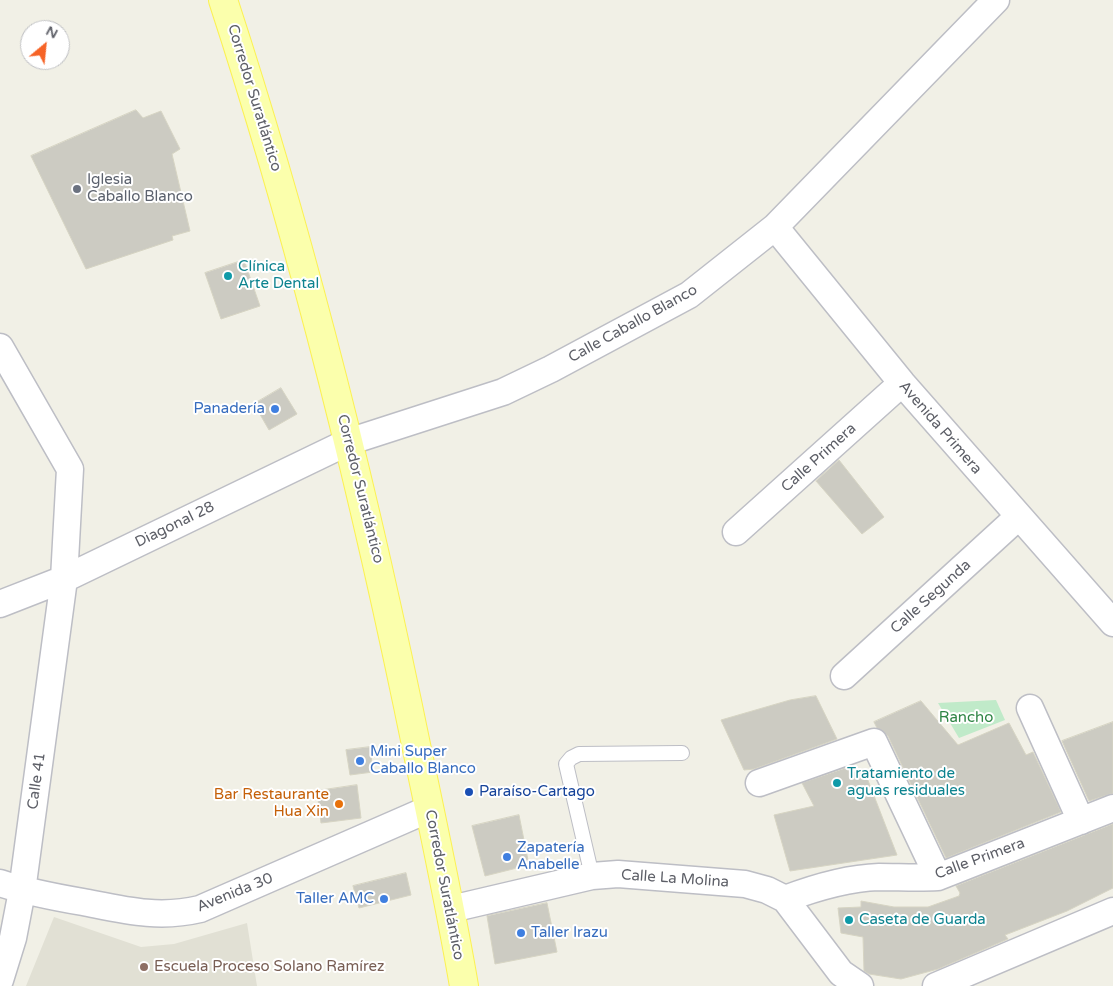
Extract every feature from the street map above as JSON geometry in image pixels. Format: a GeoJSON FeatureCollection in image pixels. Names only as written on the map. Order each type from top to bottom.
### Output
{"type":"FeatureCollection","features":[{"type":"Feature","properties":{"kind":"main road","name":"Corredor Suratlántico"},"geometry":{"type":"LineString","coordinates":[[223,0],[259,110],[304,264],[376,555],[451,909],[464,986]]}},
{"type":"Feature","properties":{"kind":"street","name":"Calle Caballo Blanco"},"geometry":{"type":"LineString","coordinates":[[348,442],[503,392],[551,369],[689,295],[775,227],[996,0]]}},
{"type":"Feature","properties":{"kind":"street","name":"Avenida Primera"},"geometry":{"type":"LineString","coordinates":[[775,227],[902,383],[1018,517],[1113,622]]}},
{"type":"Feature","properties":{"kind":"street","name":"Calle 41"},"geometry":{"type":"LineString","coordinates":[[0,347],[70,469],[64,579],[11,887],[13,938],[0,980]]}},
{"type":"Feature","properties":{"kind":"street","name":"Calle Primera"},"geometry":{"type":"LineString","coordinates":[[736,532],[902,383]]}},
{"type":"Feature","properties":{"kind":"street","name":"Diagonal 28"},"geometry":{"type":"LineString","coordinates":[[0,604],[64,579],[348,442]]}},
{"type":"Feature","properties":{"kind":"street","name":"Calle Segunda"},"geometry":{"type":"LineString","coordinates":[[844,676],[1018,517]]}},
{"type":"Feature","properties":{"kind":"street"},"geometry":{"type":"LineString","coordinates":[[1030,708],[1081,821]]}},
{"type":"Feature","properties":{"kind":"street"},"geometry":{"type":"LineString","coordinates":[[759,783],[874,742],[938,877]]}},
{"type":"Feature","properties":{"kind":"street","name":"Calle Primera"},"geometry":{"type":"LineString","coordinates":[[784,899],[814,888],[878,877],[910,879],[938,877],[1113,808]]}},
{"type":"Feature","properties":{"kind":"street","name":"Avenida 30"},"geometry":{"type":"LineString","coordinates":[[11,887],[148,914],[178,914],[200,908],[430,810]]}},
{"type":"Feature","properties":{"kind":"street","name":"Calle La Molina"},"geometry":{"type":"LineString","coordinates":[[451,909],[592,876],[618,874],[745,884],[767,890],[784,899],[841,973],[860,986]]}},
{"type":"Feature","properties":{"kind":"street"},"geometry":{"type":"LineString","coordinates":[[936,986],[1113,911]]}},
{"type":"Feature","properties":{"kind":"lane"},"geometry":{"type":"LineString","coordinates":[[592,876],[566,764],[571,758],[579,754],[682,753]]}},
{"type":"Feature","properties":{"kind":"shaded area","name":"Escuela Proceso Solano Ramírez"},"geometry":{"type":"Polygon","coordinates":[[[54,917],[141,947],[174,944],[247,923],[257,986],[26,986],[54,917]]]}},
{"type":"Feature","properties":{"kind":"green space","name":"Rancho"},"geometry":{"type":"Polygon","coordinates":[[[996,700],[1005,720],[959,738],[938,703],[996,700]]]}},
{"type":"Feature","properties":{"kind":"building","name":"Iglesia Caballo Blanco"},"geometry":{"type":"Polygon","coordinates":[[[136,110],[143,118],[161,111],[180,149],[172,154],[190,231],[172,236],[173,240],[86,269],[31,156],[136,110]]]}},
{"type":"Feature","properties":{"kind":"building"},"geometry":{"type":"Polygon","coordinates":[[[244,260],[260,306],[221,319],[205,273],[244,260]]]}},
{"type":"Feature","properties":{"kind":"building","name":"Panadería"},"geometry":{"type":"Polygon","coordinates":[[[281,388],[297,414],[269,430],[254,404],[281,388]]]}},
{"type":"Feature","properties":{"kind":"building"},"geometry":{"type":"Polygon","coordinates":[[[839,460],[884,517],[862,534],[816,481],[839,460]]]}},
{"type":"Feature","properties":{"kind":"building"},"geometry":{"type":"Polygon","coordinates":[[[816,696],[837,739],[754,769],[744,770],[721,720],[790,700],[816,696]]]}},
{"type":"Feature","properties":{"kind":"building"},"geometry":{"type":"Polygon","coordinates":[[[921,701],[958,745],[1009,723],[1026,755],[1033,752],[1061,812],[946,858],[888,736],[877,728],[874,722],[921,701]]]}},
{"type":"Feature","properties":{"kind":"building"},"geometry":{"type":"Polygon","coordinates":[[[1113,722],[1113,793],[1089,801],[1062,741],[1113,722]]]}},
{"type":"Feature","properties":{"kind":"building","name":"Mini Super Caballo Blanco"},"geometry":{"type":"Polygon","coordinates":[[[370,747],[373,772],[350,775],[346,750],[370,747]]]}},
{"type":"Feature","properties":{"kind":"building"},"geometry":{"type":"Polygon","coordinates":[[[849,767],[852,773],[864,770],[897,855],[790,871],[774,815],[814,806],[802,783],[849,767]]]}},
{"type":"Feature","properties":{"kind":"building","name":"Bar Restaurante Hua Xin"},"geometry":{"type":"Polygon","coordinates":[[[357,785],[361,818],[321,823],[317,791],[357,785]]]}},
{"type":"Feature","properties":{"kind":"building"},"geometry":{"type":"Polygon","coordinates":[[[519,815],[529,865],[485,876],[472,826],[519,815]]]}},
{"type":"Feature","properties":{"kind":"building"},"geometry":{"type":"Polygon","coordinates":[[[1113,824],[1113,888],[1067,911],[1005,935],[1008,939],[938,969],[901,979],[869,974],[864,971],[863,937],[841,933],[838,908],[861,907],[861,901],[894,907],[928,907],[959,896],[960,893],[956,886],[1113,824]]]}},
{"type":"Feature","properties":{"kind":"building"},"geometry":{"type":"Polygon","coordinates":[[[406,873],[411,895],[359,908],[353,886],[406,873]]]}},
{"type":"Feature","properties":{"kind":"building","name":"Taller Irazu"},"geometry":{"type":"Polygon","coordinates":[[[547,903],[557,952],[495,964],[487,916],[547,903]]]}},
{"type":"Feature","properties":{"kind":"place","name":"Iglesia Caballo Blanco"},"geometry":{"type":"Point","coordinates":[77,189]}},
{"type":"Feature","properties":{"kind":"place","name":"Clínica Arte Dental"},"geometry":{"type":"Point","coordinates":[228,276]}},
{"type":"Feature","properties":{"kind":"place","name":"Panadería"},"geometry":{"type":"Point","coordinates":[275,409]}},
{"type":"Feature","properties":{"kind":"place","name":"Mini Super Caballo Blanco"},"geometry":{"type":"Point","coordinates":[360,761]}},
{"type":"Feature","properties":{"kind":"place","name":"Tratamiento de aguas residuales"},"geometry":{"type":"Point","coordinates":[837,783]}},
{"type":"Feature","properties":{"kind":"place","name":"Paraíso-Cartago"},"geometry":{"type":"Point","coordinates":[469,792]}},
{"type":"Feature","properties":{"kind":"place","name":"Bar Restaurante Hua Xin"},"geometry":{"type":"Point","coordinates":[339,804]}},
{"type":"Feature","properties":{"kind":"place","name":"Zapatería Anabelle"},"geometry":{"type":"Point","coordinates":[507,857]}},
{"type":"Feature","properties":{"kind":"place","name":"Taller AMC"},"geometry":{"type":"Point","coordinates":[384,899]}},
{"type":"Feature","properties":{"kind":"place","name":"Caseta de Guarda"},"geometry":{"type":"Point","coordinates":[849,920]}},
{"type":"Feature","properties":{"kind":"place","name":"Taller Irazu"},"geometry":{"type":"Point","coordinates":[521,933]}},
{"type":"Feature","properties":{"kind":"place","name":"Escuela Proceso Solano Ramírez"},"geometry":{"type":"Point","coordinates":[144,967]}}]}
